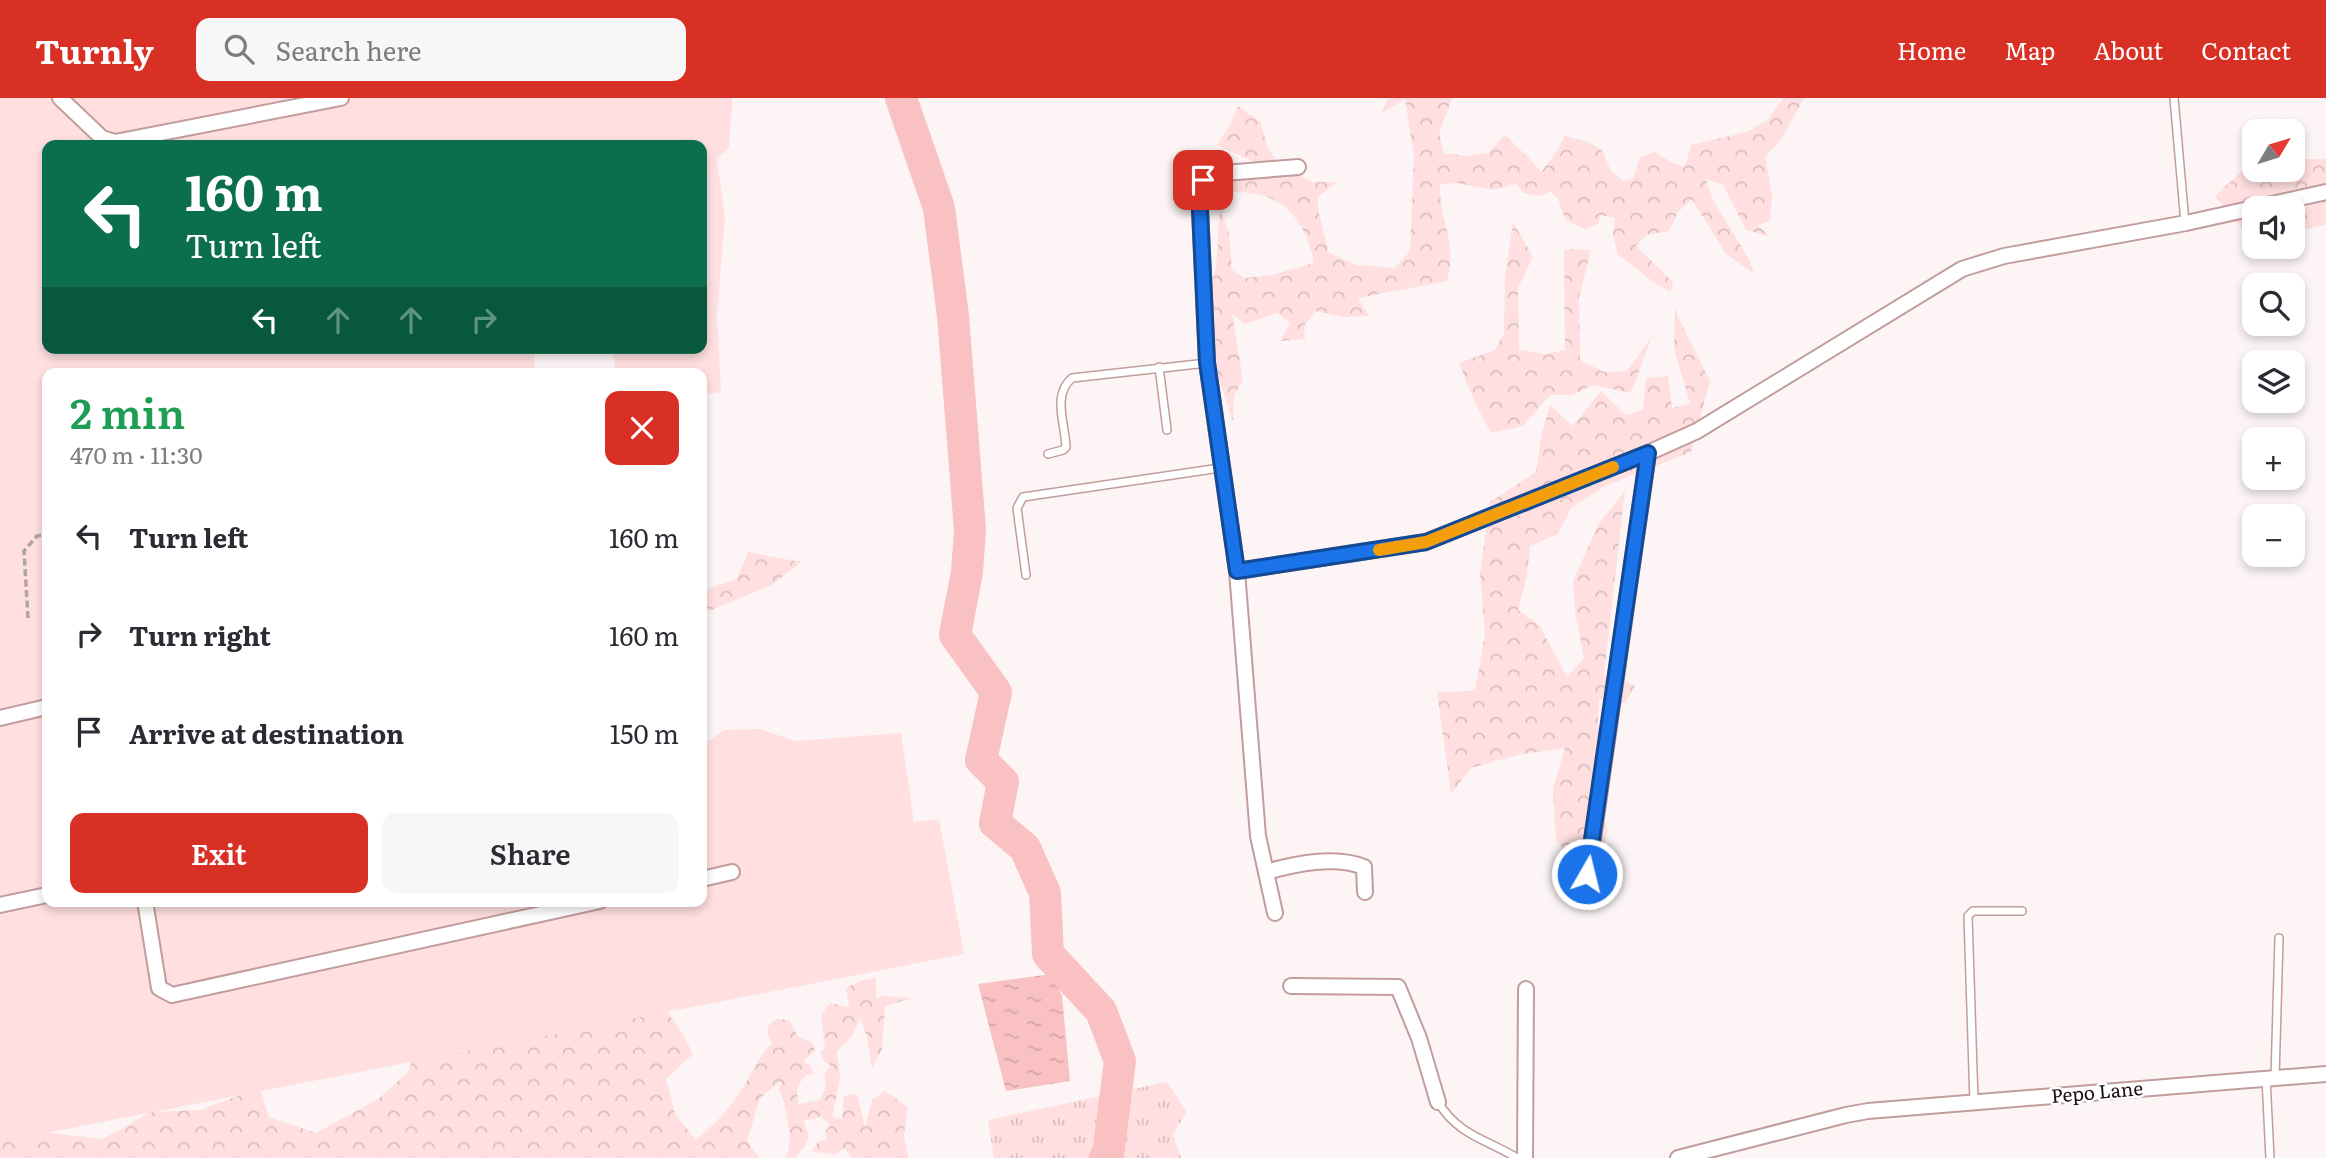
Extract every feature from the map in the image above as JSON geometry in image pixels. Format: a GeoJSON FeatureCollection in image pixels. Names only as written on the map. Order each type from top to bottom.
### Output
{"type":"FeatureCollection","features":[{"type":"Feature","properties":{"kind":"street"},"geometry":{"type":"LineString","coordinates":[[60,98],[102,138],[108,140]]}},
{"type":"Feature","properties":{"kind":"street"},"geometry":{"type":"LineString","coordinates":[[125,140],[341,98]]}},
{"type":"Feature","properties":{"kind":"street"},"geometry":{"type":"LineString","coordinates":[[1275,913],[1258,836],[1237,571],[1220,468],[1207,362],[1199,188],[1203,180],[1213,174],[1298,167]]}},
{"type":"Feature","properties":{"kind":"street"},"geometry":{"type":"LineString","coordinates":[[1237,571],[1426,542],[1648,453],[1697,431],[1962,269],[2004,256],[2186,223],[2326,192]]}},
{"type":"Feature","properties":{"kind":"street"},"geometry":{"type":"LineString","coordinates":[[1587,874],[1648,453]]}},
{"type":"Feature","properties":{"kind":"street"},"geometry":{"type":"LineString","coordinates":[[0,718],[42,708]]}},
{"type":"Feature","properties":{"kind":"street"},"geometry":{"type":"LineString","coordinates":[[1266,872],[1291,865],[1350,861],[1364,867],[1365,892]]}},
{"type":"Feature","properties":{"kind":"street"},"geometry":{"type":"LineString","coordinates":[[707,878],[732,872]]}},
{"type":"Feature","properties":{"kind":"street"},"geometry":{"type":"LineString","coordinates":[[0,905],[42,896]]}},
{"type":"Feature","properties":{"kind":"street"},"geometry":{"type":"LineString","coordinates":[[146,907],[159,988],[172,996],[573,907]]}},
{"type":"Feature","properties":{"kind":"street"},"geometry":{"type":"LineString","coordinates":[[1291,986],[1398,987],[1419,1038],[1438,1102]]}},
{"type":"Feature","properties":{"kind":"street"},"geometry":{"type":"LineString","coordinates":[[1525,1158],[1526,989]]}},
{"type":"Feature","properties":{"kind":"street","name":"Pepo Lane"},"geometry":{"type":"LineString","coordinates":[[1678,1158],[1868,1111],[2326,1074]]}},
{"type":"Feature","properties":{"kind":"lane"},"geometry":{"type":"LineString","coordinates":[[2174,98],[2186,223]]}},
{"type":"Feature","properties":{"kind":"lane"},"geometry":{"type":"LineString","coordinates":[[1048,454],[1066,447],[1061,406],[1062,390],[1072,378],[1207,362]]}},
{"type":"Feature","properties":{"kind":"lane"},"geometry":{"type":"LineString","coordinates":[[1159,367],[1167,430]]}},
{"type":"Feature","properties":{"kind":"lane"},"geometry":{"type":"LineString","coordinates":[[1026,575],[1017,508],[1023,497],[1220,468]]}},
{"type":"Feature","properties":{"kind":"lane"},"geometry":{"type":"LineString","coordinates":[[1974,1102],[1968,916],[1973,911],[2022,912]]}},
{"type":"Feature","properties":{"kind":"lane"},"geometry":{"type":"LineString","coordinates":[[2270,1158],[2271,1078],[2279,938]]}},
{"type":"Feature","properties":{"kind":"lane"},"geometry":{"type":"LineString","coordinates":[[1438,1102],[1459,1127],[1517,1158]]}},
{"type":"Feature","properties":{"kind":"path"},"geometry":{"type":"LineString","coordinates":[[28,618],[24,551],[37,536],[42,536]]}},
{"type":"Feature","properties":{"kind":"green space"},"geometry":{"type":"Polygon","coordinates":[[[0,98],[731,98],[729,148],[717,159],[725,217],[717,316],[721,392],[707,394],[707,368],[615,368],[613,354],[707,354],[707,140],[42,140],[42,354],[534,354],[535,368],[42,368],[42,907],[707,907],[707,740],[724,730],[759,729],[796,741],[901,733],[914,822],[939,819],[964,954],[0,1142],[0,98]]]}},
{"type":"Feature","properties":{"kind":"green space"},"geometry":{"type":"Polygon","coordinates":[[[1388,98],[1452,98],[1439,133],[1444,153],[1467,156],[1488,153],[1505,135],[1541,172],[1565,136],[1585,141],[1602,150],[1611,171],[1623,181],[1633,178],[1640,157],[1655,152],[1672,163],[1685,167],[1691,145],[1747,132],[1769,119],[1783,98],[1804,98],[1781,140],[1765,157],[1772,195],[1770,221],[1758,225],[1769,236],[1746,230],[1723,185],[1706,179],[1713,200],[1750,261],[1754,274],[1726,254],[1692,199],[1678,212],[1669,231],[1647,235],[1636,246],[1673,282],[1671,292],[1618,255],[1613,235],[1615,218],[1601,215],[1598,224],[1585,229],[1565,219],[1558,199],[1550,191],[1541,196],[1524,193],[1516,184],[1493,190],[1457,183],[1440,184],[1450,254],[1447,281],[1358,298],[1369,316],[1343,317],[1315,311],[1304,326],[1305,339],[1280,341],[1290,323],[1277,313],[1245,324],[1232,314],[1243,380],[1234,396],[1233,423],[1218,375],[1208,291],[1216,268],[1220,209],[1229,233],[1232,270],[1245,278],[1272,275],[1314,263],[1300,224],[1276,201],[1244,192],[1202,195],[1221,172],[1272,170],[1217,145],[1238,106],[1260,122],[1268,148],[1281,167],[1313,182],[1336,182],[1318,197],[1318,209],[1329,253],[1357,265],[1395,268],[1410,251],[1414,156],[1405,99],[1381,114],[1388,98]]]}},
{"type":"Feature","properties":{"kind":"green space"},"geometry":{"type":"Polygon","coordinates":[[[2305,159],[2326,159],[2326,225],[2305,229],[2305,196],[2242,196],[2242,228],[2215,196],[2242,171],[2242,182],[2305,182],[2305,159]]]}},
{"type":"Feature","properties":{"kind":"green space"},"geometry":{"type":"Polygon","coordinates":[[[1513,222],[1533,257],[1518,288],[1519,350],[1545,354],[1565,350],[1564,249],[1591,250],[1579,297],[1580,361],[1605,372],[1627,371],[1652,336],[1631,393],[1593,385],[1572,395],[1550,395],[1523,426],[1491,433],[1459,363],[1495,350],[1504,333],[1505,277],[1513,222]]]}},
{"type":"Feature","properties":{"kind":"green space"},"geometry":{"type":"Polygon","coordinates":[[[1675,310],[1710,381],[1691,452],[1607,485],[1571,508],[1558,534],[1530,546],[1527,576],[1518,610],[1540,626],[1567,677],[1584,658],[1575,612],[1573,581],[1599,523],[1625,491],[1604,674],[1635,685],[1625,703],[1599,699],[1598,725],[1614,745],[1596,767],[1608,796],[1604,818],[1608,830],[1594,880],[1556,841],[1553,789],[1565,748],[1522,754],[1471,768],[1451,794],[1437,692],[1475,691],[1485,634],[1480,574],[1490,502],[1536,472],[1542,433],[1550,405],[1573,426],[1601,391],[1626,415],[1643,410],[1646,378],[1668,376],[1672,408],[1690,404],[1674,348],[1675,310]]]}},
{"type":"Feature","properties":{"kind":"green space"},"geometry":{"type":"Polygon","coordinates":[[[748,552],[801,562],[772,585],[707,612],[707,589],[737,579],[748,552]]]}},
{"type":"Feature","properties":{"kind":"green space"},"geometry":{"type":"Polygon","coordinates":[[[876,978],[876,998],[912,998],[885,1006],[882,1050],[872,1068],[867,1037],[860,1018],[852,1036],[837,1051],[840,1079],[832,1117],[842,1119],[844,1096],[857,1094],[865,1127],[872,1100],[885,1091],[908,1107],[904,1136],[909,1158],[852,1158],[844,1148],[835,1155],[812,1151],[818,1142],[827,1140],[825,1132],[830,1125],[821,1117],[803,1121],[809,1135],[805,1146],[795,1158],[785,1158],[789,1134],[787,1114],[779,1089],[781,1081],[760,1098],[747,1141],[759,1158],[0,1158],[0,1111],[41,1132],[103,1139],[151,1112],[201,1110],[260,1087],[269,1117],[316,1133],[378,1099],[408,1072],[430,992],[657,998],[681,1031],[693,1054],[666,1079],[675,1114],[696,1140],[729,1108],[738,1095],[772,1043],[768,1026],[777,1019],[789,1020],[798,1036],[814,1047],[815,1051],[803,1061],[815,1074],[806,1075],[799,1085],[799,1104],[820,1100],[825,1088],[824,1075],[830,1065],[820,1053],[825,1048],[821,1015],[830,1003],[849,1007],[846,988],[860,981],[876,978]]]}},
{"type":"Feature","properties":{"kind":"green space"},"geometry":{"type":"Polygon","coordinates":[[[1167,1082],[1187,1112],[1173,1134],[1181,1158],[994,1158],[988,1120],[1167,1082]]]}},
{"type":"Feature","properties":{"kind":"water"},"geometry":{"type":"Polygon","coordinates":[[[1052,974],[1062,996],[1070,1081],[1006,1091],[978,984],[1052,974]]]}},
{"type":"Feature","properties":{"kind":"waterway"},"geometry":{"type":"LineString","coordinates":[[901,98],[939,208],[953,316],[970,530],[967,572],[955,635],[996,692],[981,760],[1003,782],[995,823],[1025,848],[1045,893],[1048,954],[1101,1011],[1120,1061],[1108,1155],[1105,1158]]}},
{"type":"Feature","properties":{"kind":"slow traffic"},"geometry":{"type":"LineString","coordinates":[[1379,550],[1426,542],[1613,467]]}},
{"type":"Feature","properties":{"kind":"route"},"geometry":{"type":"LineString","coordinates":[[1203,180],[1199,188],[1207,362],[1220,468],[1237,571],[1426,542],[1648,453],[1587,874]]}}]}
